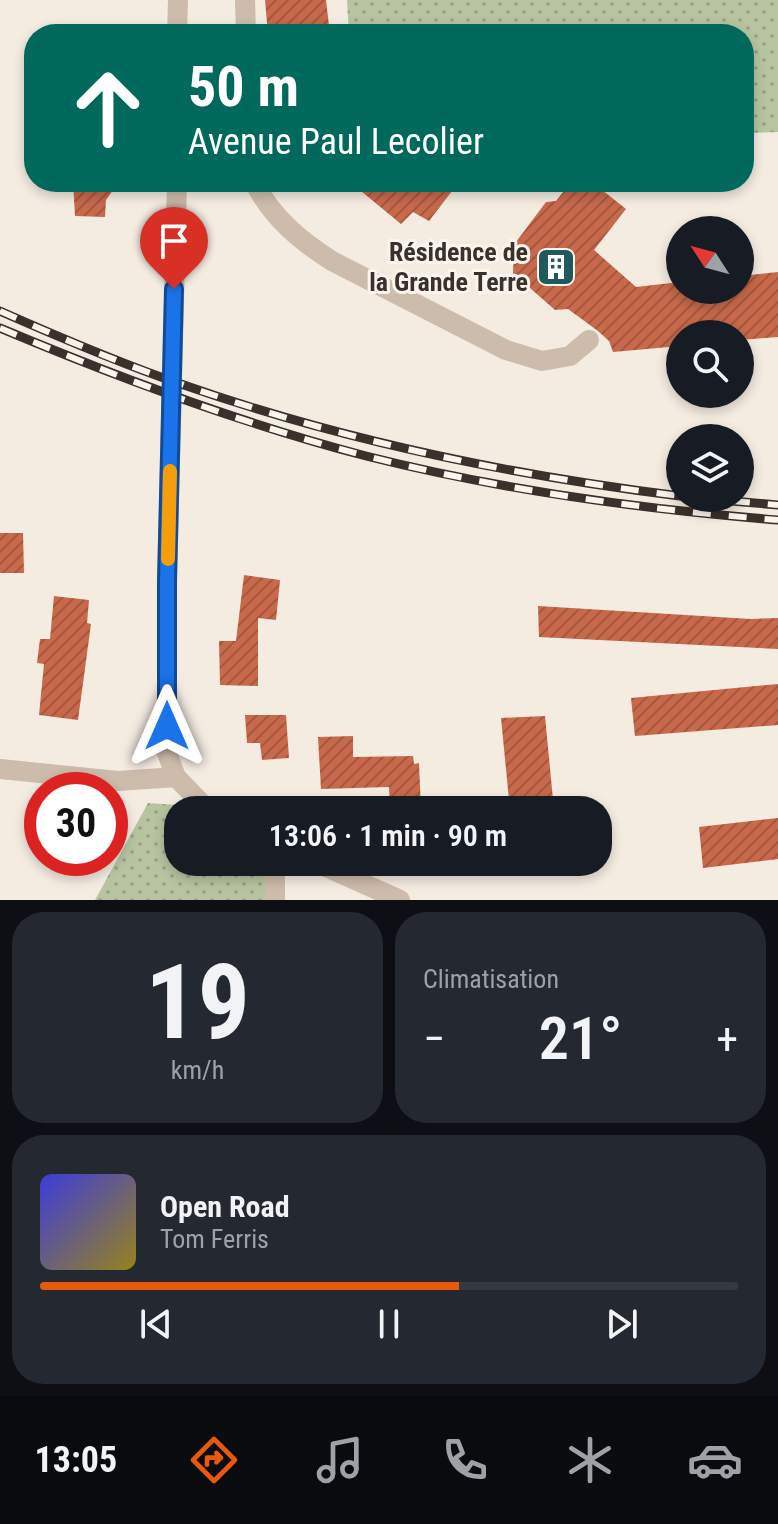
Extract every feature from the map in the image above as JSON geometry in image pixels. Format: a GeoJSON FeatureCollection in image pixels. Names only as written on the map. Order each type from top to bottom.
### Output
{"type":"FeatureCollection","features":[{"type":"Feature","properties":{"kind":"street"},"geometry":{"type":"LineString","coordinates":[[177,24],[178,0]]}},
{"type":"Feature","properties":{"kind":"street"},"geometry":{"type":"LineString","coordinates":[[245,0],[246,24]]}},
{"type":"Feature","properties":{"kind":"street"},"geometry":{"type":"LineString","coordinates":[[177,192],[169,487],[167,753],[176,777],[194,796]]}},
{"type":"Feature","properties":{"kind":"street"},"geometry":{"type":"LineString","coordinates":[[259,192],[284,225],[332,261],[506,350],[542,361],[570,356],[589,340]]}},
{"type":"Feature","properties":{"kind":"street"},"geometry":{"type":"LineString","coordinates":[[0,769],[118,781],[176,777]]}},
{"type":"Feature","properties":{"kind":"street"},"geometry":{"type":"LineString","coordinates":[[275,876],[275,900]]}},
{"type":"Feature","properties":{"kind":"street"},"geometry":{"type":"LineString","coordinates":[[346,876],[400,900]]}},
{"type":"Feature","properties":{"kind":"green space"},"geometry":{"type":"Polygon","coordinates":[[[347,0],[778,0],[778,132],[754,133],[754,24],[348,24],[347,0]]]}},
{"type":"Feature","properties":{"kind":"green space"},"geometry":{"type":"Polygon","coordinates":[[[148,803],[164,804],[164,876],[275,876],[275,900],[95,900],[108,876],[128,876],[128,840],[148,803]]]}},
{"type":"Feature","properties":{"kind":"building"},"geometry":{"type":"Polygon","coordinates":[[[265,0],[326,0],[329,24],[267,24],[265,0]]]}},
{"type":"Feature","properties":{"kind":"building"},"geometry":{"type":"Polygon","coordinates":[[[74,192],[112,192],[106,200],[105,217],[75,216],[74,192]]]}},
{"type":"Feature","properties":{"kind":"building","name":"Résidence de la Grande Terre"},"geometry":{"type":"Polygon","coordinates":[[[362,192],[451,192],[429,221],[413,212],[401,224],[362,192]]]}},
{"type":"Feature","properties":{"kind":"building","name":"Résidence de la Grande Terre"},"geometry":{"type":"Polygon","coordinates":[[[563,192],[605,192],[626,209],[594,250],[636,287],[666,284],[666,304],[754,304],[754,275],[778,272],[778,337],[754,339],[754,320],[666,320],[666,347],[613,352],[609,341],[598,331],[568,309],[555,310],[513,273],[514,254],[510,250],[546,202],[556,201],[563,192]]]}},
{"type":"Feature","properties":{"kind":"building"},"geometry":{"type":"Polygon","coordinates":[[[0,533],[23,533],[24,573],[0,573],[0,533]]]}},
{"type":"Feature","properties":{"kind":"building"},"geometry":{"type":"Polygon","coordinates":[[[244,575],[280,580],[276,620],[258,618],[258,686],[220,685],[219,641],[236,641],[244,575]]]}},
{"type":"Feature","properties":{"kind":"building"},"geometry":{"type":"Polygon","coordinates":[[[54,596],[89,600],[87,623],[91,624],[78,720],[39,715],[44,664],[37,663],[40,639],[50,639],[54,596]]]}},
{"type":"Feature","properties":{"kind":"building"},"geometry":{"type":"Polygon","coordinates":[[[538,606],[778,618],[778,649],[539,637],[538,606]]]}},
{"type":"Feature","properties":{"kind":"building"},"geometry":{"type":"Polygon","coordinates":[[[778,684],[778,725],[635,736],[631,698],[778,684]]]}},
{"type":"Feature","properties":{"kind":"building"},"geometry":{"type":"Polygon","coordinates":[[[245,715],[286,715],[289,758],[262,760],[260,743],[247,743],[245,715]]]}},
{"type":"Feature","properties":{"kind":"building"},"geometry":{"type":"Polygon","coordinates":[[[545,716],[553,796],[509,796],[501,718],[545,716]]]}},
{"type":"Feature","properties":{"kind":"building"},"geometry":{"type":"Polygon","coordinates":[[[353,736],[353,757],[413,756],[414,764],[419,763],[420,796],[389,796],[389,787],[321,789],[318,737],[353,736]]]}},
{"type":"Feature","properties":{"kind":"building"},"geometry":{"type":"Polygon","coordinates":[[[778,818],[778,859],[703,868],[699,827],[778,818]]]}},
{"type":"Feature","properties":{"kind":"railway"},"geometry":{"type":"LineString","coordinates":[[0,311],[158,376],[303,423],[428,454],[553,478],[666,494]]}},
{"type":"Feature","properties":{"kind":"railway"},"geometry":{"type":"LineString","coordinates":[[0,328],[180,398],[366,456],[468,479],[570,497],[778,520]]}},
{"type":"Feature","properties":{"kind":"railway"},"geometry":{"type":"LineString","coordinates":[[754,503],[778,505]]}},
{"type":"Feature","properties":{"kind":"slow traffic"},"geometry":{"type":"LineString","coordinates":[[168,559],[170,471]]}},
{"type":"Feature","properties":{"kind":"place","name":"Résidence de la Grande Terre"},"geometry":{"type":"Point","coordinates":[556,267]}},
{"type":"Feature","properties":{"kind":"route"},"geometry":{"type":"LineString","coordinates":[[167,726],[174,289]]}}]}
